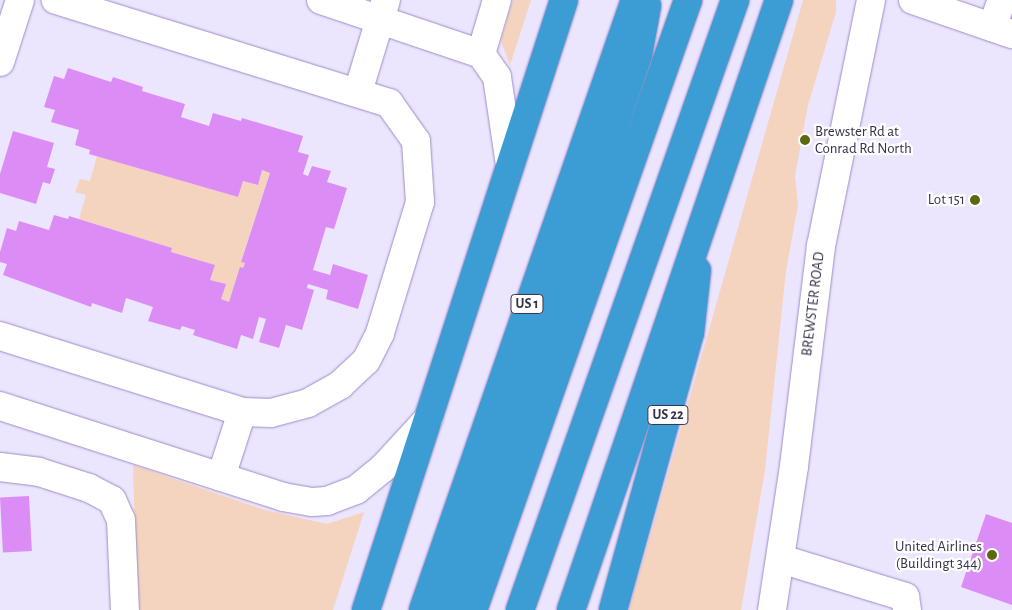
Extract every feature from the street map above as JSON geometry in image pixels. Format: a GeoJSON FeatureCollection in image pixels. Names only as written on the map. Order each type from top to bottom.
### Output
{"type":"FeatureCollection","features":[{"type":"Feature","properties":{"kind":"highway"},"geometry":{"type":"LineString","coordinates":[[366,610],[564,0]]}},
{"type":"Feature","properties":{"kind":"highway","name":"US 1"},"geometry":{"type":"LineString","coordinates":[[423,610],[635,0]]}},
{"type":"Feature","properties":{"kind":"highway"},"geometry":{"type":"LineString","coordinates":[[450,610],[638,55],[648,0]]}},
{"type":"Feature","properties":{"kind":"highway"},"geometry":{"type":"LineString","coordinates":[[473,610],[688,0]]}},
{"type":"Feature","properties":{"kind":"highway"},"geometry":{"type":"LineString","coordinates":[[520,610],[735,0]]}},
{"type":"Feature","properties":{"kind":"highway"},"geometry":{"type":"LineString","coordinates":[[571,610],[703,217],[779,0]]}},
{"type":"Feature","properties":{"kind":"highway","name":"US 22"},"geometry":{"type":"LineString","coordinates":[[613,610],[690,333],[703,217]]}},
{"type":"Feature","properties":{"kind":"street"},"geometry":{"type":"LineString","coordinates":[[0,62],[20,0]]}},
{"type":"Feature","properties":{"kind":"street"},"geometry":{"type":"LineString","coordinates":[[0,336],[242,412],[271,413],[308,404],[340,385],[366,361],[380,333],[420,202],[416,142],[408,126],[390,103],[56,0]]}},
{"type":"Feature","properties":{"kind":"street"},"geometry":{"type":"LineString","coordinates":[[321,0],[383,9],[481,54],[497,77],[510,164]]}},
{"type":"Feature","properties":{"kind":"street"},"geometry":{"type":"LineString","coordinates":[[481,54],[497,0]]}},
{"type":"Feature","properties":{"kind":"street","name":"BREWSTER ROAD"},"geometry":{"type":"LineString","coordinates":[[772,610],[781,559],[821,246],[871,0]]}},
{"type":"Feature","properties":{"kind":"street"},"geometry":{"type":"LineString","coordinates":[[913,0],[1002,31],[1002,0]]}},
{"type":"Feature","properties":{"kind":"street"},"geometry":{"type":"LineString","coordinates":[[358,92],[383,9]]}},
{"type":"Feature","properties":{"kind":"street"},"geometry":{"type":"LineString","coordinates":[[0,406],[221,478],[297,500],[327,501],[356,490],[369,481],[428,418]]}},
{"type":"Feature","properties":{"kind":"street"},"geometry":{"type":"LineString","coordinates":[[221,478],[242,412]]}},
{"type":"Feature","properties":{"kind":"street"},"geometry":{"type":"LineString","coordinates":[[0,467],[39,472],[89,488],[112,500],[121,520],[125,610]]}},
{"type":"Feature","properties":{"kind":"street"},"geometry":{"type":"LineString","coordinates":[[781,559],[905,597],[907,610]]}},
{"type":"Feature","properties":{"kind":"shaded area"},"geometry":{"type":"Polygon","coordinates":[[[513,0],[531,0],[510,65],[501,41],[513,0]]]}},
{"type":"Feature","properties":{"kind":"shaded area"},"geometry":{"type":"Polygon","coordinates":[[[803,0],[836,0],[836,12],[808,105],[795,176],[798,205],[786,271],[765,470],[741,610],[629,610],[803,0]]]}},
{"type":"Feature","properties":{"kind":"shaded area"},"geometry":{"type":"Polygon","coordinates":[[[97,156],[238,197],[243,181],[257,185],[262,170],[270,173],[241,261],[245,263],[229,302],[221,299],[225,284],[210,280],[215,265],[171,252],[172,248],[79,219],[86,195],[75,192],[80,179],[90,181],[97,156]]]}},
{"type":"Feature","properties":{"kind":"shaded area"},"geometry":{"type":"Polygon","coordinates":[[[133,465],[265,510],[327,524],[364,512],[333,610],[137,610],[133,465]]]}},
{"type":"Feature","properties":{"kind":"building"},"geometry":{"type":"Polygon","coordinates":[[[68,68],[111,82],[113,77],[143,87],[142,91],[185,104],[181,117],[209,126],[213,113],[241,121],[242,118],[303,136],[298,152],[309,155],[303,174],[308,176],[312,166],[331,171],[327,182],[347,188],[334,229],[326,227],[313,270],[330,275],[333,264],[368,275],[358,309],[326,299],[328,290],[308,284],[307,288],[314,290],[302,330],[286,325],[279,348],[259,342],[266,319],[259,317],[253,339],[241,335],[237,349],[193,335],[195,330],[182,326],[180,330],[148,321],[153,307],[126,298],[122,313],[92,303],[91,307],[3,275],[7,264],[0,262],[0,252],[7,228],[16,231],[19,221],[49,230],[54,215],[68,219],[69,216],[172,248],[171,252],[215,265],[210,280],[226,284],[221,299],[229,302],[240,267],[243,268],[245,263],[241,262],[270,173],[262,170],[258,185],[243,181],[238,197],[89,154],[90,150],[75,145],[79,130],[51,122],[55,110],[44,107],[54,76],[64,79],[68,68]]]}},
{"type":"Feature","properties":{"kind":"building"},"geometry":{"type":"Polygon","coordinates":[[[13,131],[54,143],[47,167],[55,169],[50,184],[43,182],[36,204],[0,193],[0,174],[13,131]]]}},
{"type":"Feature","properties":{"kind":"building"},"geometry":{"type":"Polygon","coordinates":[[[29,496],[32,551],[3,552],[0,498],[29,496]]]}},
{"type":"Feature","properties":{"kind":"building","name":"United Airlines (Buildingt 344)"},"geometry":{"type":"Polygon","coordinates":[[[986,514],[1012,523],[1012,605],[961,587],[986,514]]]}},
{"type":"Feature","properties":{"kind":"place","name":"Brewster Rd at Conrad Rd North"},"geometry":{"type":"Point","coordinates":[805,140]}},
{"type":"Feature","properties":{"kind":"place","name":"Lot 151"},"geometry":{"type":"Point","coordinates":[975,200]}},
{"type":"Feature","properties":{"kind":"place","name":"United Airlines (Buildingt 344)"},"geometry":{"type":"Point","coordinates":[992,555]}}]}
